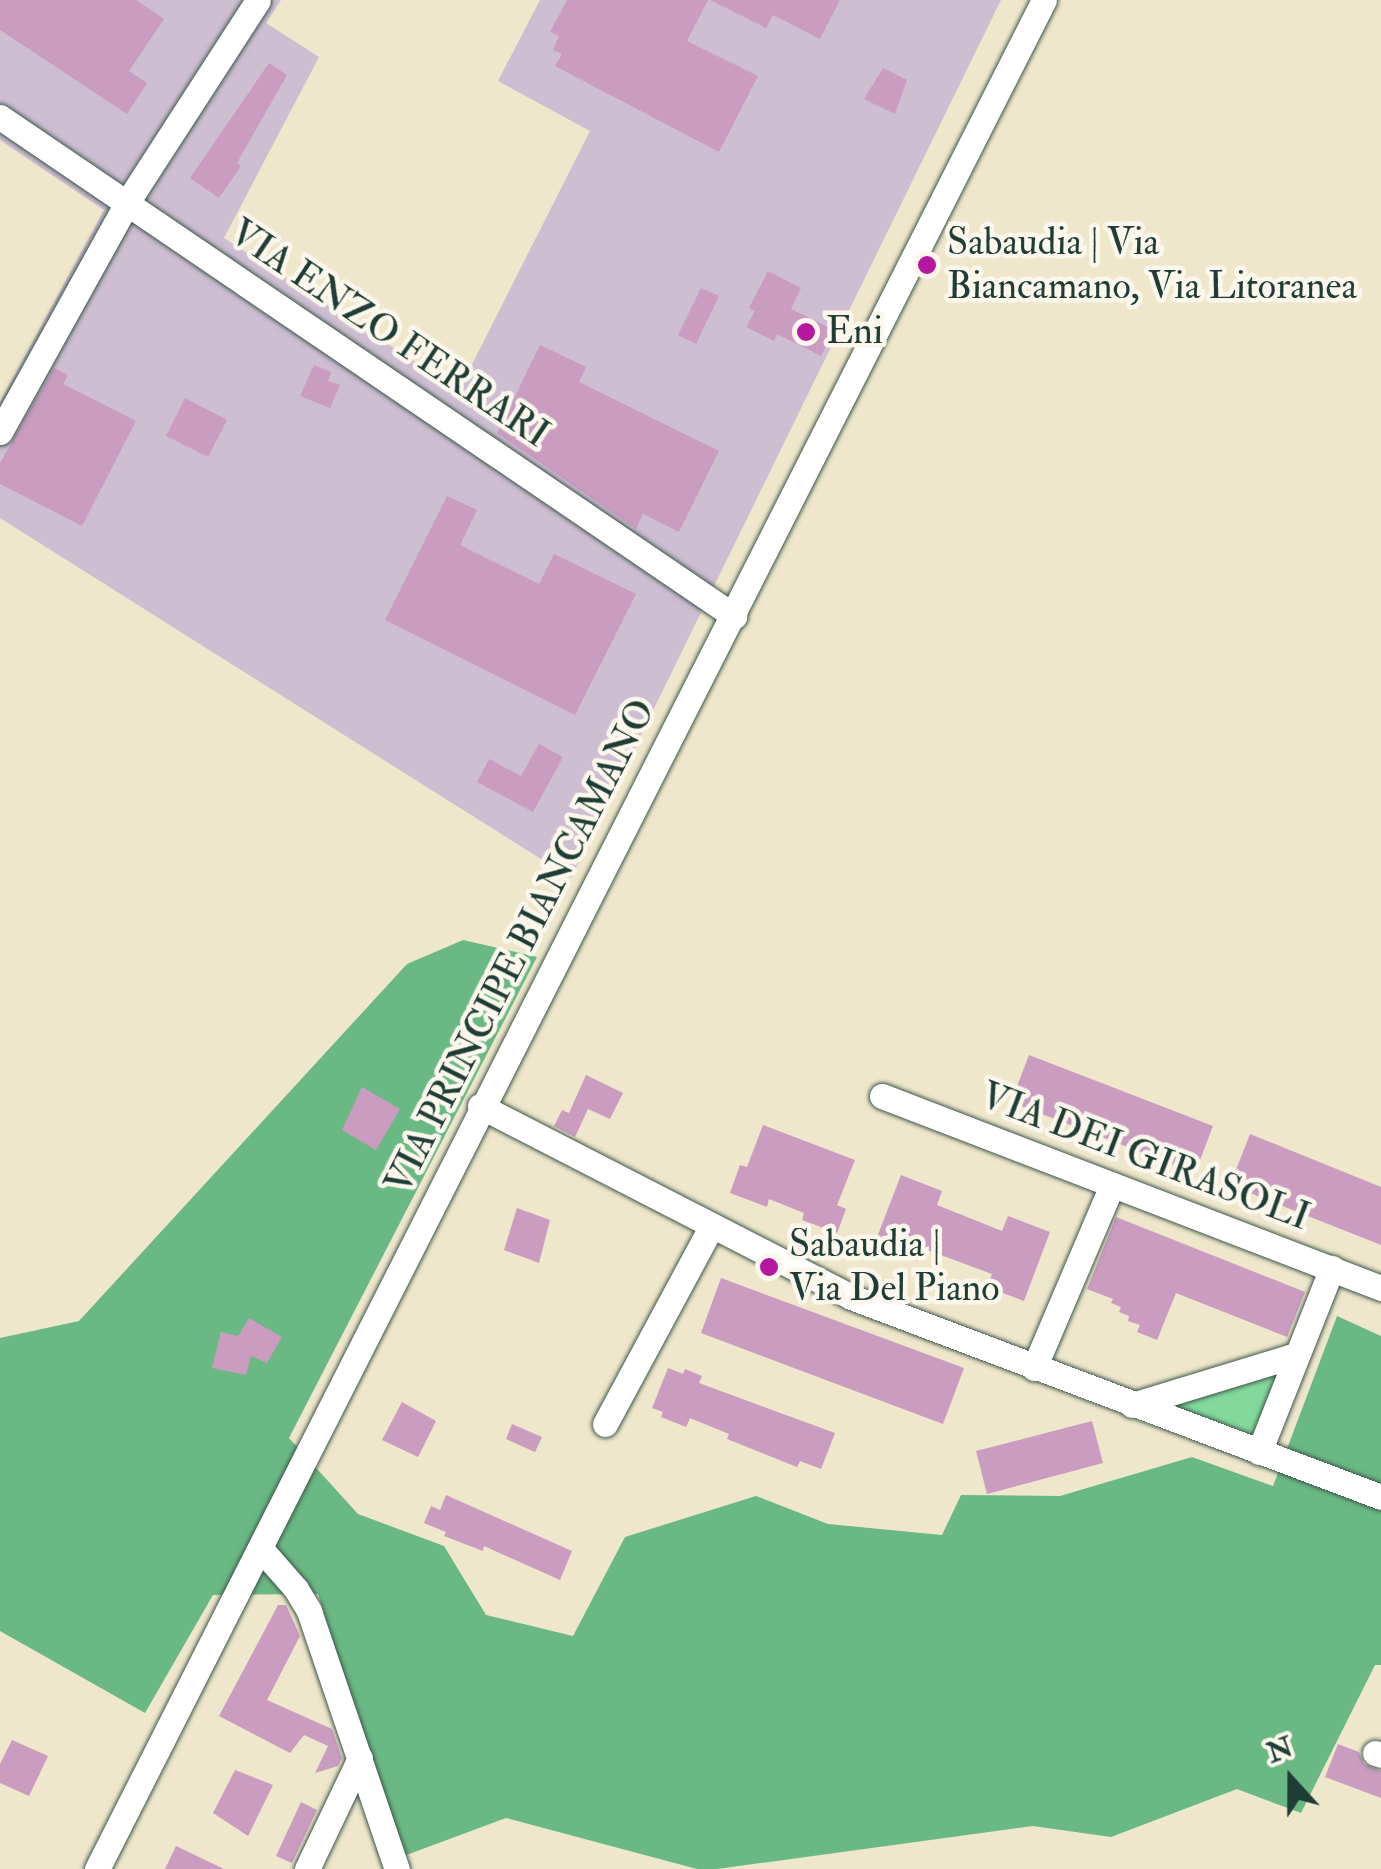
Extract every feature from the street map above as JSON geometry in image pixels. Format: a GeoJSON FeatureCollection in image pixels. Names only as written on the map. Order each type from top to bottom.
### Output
{"type":"FeatureCollection","features":[{"type":"Feature","properties":{"kind":"street"},"geometry":{"type":"LineString","coordinates":[[0,432],[128,201],[258,0]]}},
{"type":"Feature","properties":{"kind":"street","name":"VIA PRINCIPE BIANCAMANO"},"geometry":{"type":"LineString","coordinates":[[1014,60],[1026,0]]}},
{"type":"Feature","properties":{"kind":"street","name":"VIA PRINCIPE BIANCAMANO"},"geometry":{"type":"LineString","coordinates":[[97,1869],[261,1549],[480,1106],[734,616],[1044,0]]}},
{"type":"Feature","properties":{"kind":"street","name":"VIA ENZO FERRARI"},"geometry":{"type":"LineString","coordinates":[[0,118],[128,201],[734,616]]}},
{"type":"Feature","properties":{"kind":"street","name":"VIA DEI GIRASOLI"},"geometry":{"type":"LineString","coordinates":[[882,1096],[1381,1288]]}},
{"type":"Feature","properties":{"kind":"street"},"geometry":{"type":"LineString","coordinates":[[480,1106],[851,1297],[1381,1497]]}},
{"type":"Feature","properties":{"kind":"street"},"geometry":{"type":"LineString","coordinates":[[1034,1368],[1112,1184]]}},
{"type":"Feature","properties":{"kind":"street"},"geometry":{"type":"LineString","coordinates":[[605,1424],[711,1227]]}},
{"type":"Feature","properties":{"kind":"street"},"geometry":{"type":"LineString","coordinates":[[1259,1452],[1332,1268]]}},
{"type":"Feature","properties":{"kind":"street"},"geometry":{"type":"LineString","coordinates":[[1132,1404],[1296,1355]]}},
{"type":"Feature","properties":{"kind":"street"},"geometry":{"type":"LineString","coordinates":[[261,1549],[306,1604],[397,1869]]}},
{"type":"Feature","properties":{"kind":"street"},"geometry":{"type":"LineString","coordinates":[[307,1869],[360,1758]]}},
{"type":"Feature","properties":{"kind":"street"},"geometry":{"type":"LineString","coordinates":[[339,1804],[380,1818]]}},
{"type":"Feature","properties":{"kind":"shaded area"},"geometry":{"type":"Polygon","coordinates":[[[0,0],[281,0],[266,23],[319,57],[224,238],[459,390],[590,131],[498,81],[540,0],[1001,0],[571,878],[0,518],[0,402],[104,210],[0,140],[0,0]]]}},
{"type":"Feature","properties":{"kind":"green space"},"geometry":{"type":"Polygon","coordinates":[[[463,940],[537,957],[289,1438],[358,1514],[444,1546],[486,1615],[573,1636],[625,1537],[756,1496],[828,1524],[942,1535],[961,1495],[1060,1496],[1192,1457],[1273,1486],[1337,1316],[1381,1336],[1381,1665],[1375,1665],[1301,1813],[1237,1789],[1111,1837],[1033,1826],[717,1869],[697,1869],[506,1818],[401,1857],[318,1594],[213,1595],[145,1713],[0,1631],[0,1338],[79,1321],[407,964],[463,940]]]}},
{"type":"Feature","properties":{"kind":"green space"},"geometry":{"type":"Polygon","coordinates":[[[1278,1374],[1253,1435],[1170,1407],[1278,1374]]]}},
{"type":"Feature","properties":{"kind":"building"},"geometry":{"type":"Polygon","coordinates":[[[0,0],[136,0],[164,19],[129,71],[147,83],[127,114],[0,30],[0,0]]]}},
{"type":"Feature","properties":{"kind":"building"},"geometry":{"type":"Polygon","coordinates":[[[567,0],[708,0],[687,41],[758,76],[719,152],[555,66],[562,54],[553,50],[559,36],[550,32],[567,0]]]}},
{"type":"Feature","properties":{"kind":"building"},"geometry":{"type":"Polygon","coordinates":[[[710,0],[840,0],[820,39],[773,15],[766,28],[710,0]]]}},
{"type":"Feature","properties":{"kind":"building"},"geometry":{"type":"Polygon","coordinates":[[[269,63],[287,75],[237,163],[241,166],[219,198],[190,178],[269,63]]]}},
{"type":"Feature","properties":{"kind":"building"},"geometry":{"type":"Polygon","coordinates":[[[883,68],[907,80],[895,114],[864,99],[883,68]]]}},
{"type":"Feature","properties":{"kind":"building"},"geometry":{"type":"Polygon","coordinates":[[[768,271],[801,288],[791,309],[834,330],[821,356],[777,334],[774,341],[746,327],[755,311],[749,308],[768,271]]]}},
{"type":"Feature","properties":{"kind":"building"},"geometry":{"type":"Polygon","coordinates":[[[701,288],[719,296],[696,344],[678,335],[701,288]]]}},
{"type":"Feature","properties":{"kind":"building"},"geometry":{"type":"Polygon","coordinates":[[[540,345],[586,367],[579,382],[719,451],[679,532],[643,514],[636,529],[497,433],[540,345]]]}},
{"type":"Feature","properties":{"kind":"building"},"geometry":{"type":"Polygon","coordinates":[[[314,365],[331,372],[328,381],[340,385],[330,408],[300,396],[314,365]]]}},
{"type":"Feature","properties":{"kind":"building"},"geometry":{"type":"Polygon","coordinates":[[[54,368],[68,375],[63,384],[136,421],[82,526],[0,484],[0,463],[54,368]]]}},
{"type":"Feature","properties":{"kind":"building"},"geometry":{"type":"Polygon","coordinates":[[[185,398],[227,420],[208,457],[166,436],[185,398]]]}},
{"type":"Feature","properties":{"kind":"building"},"geometry":{"type":"Polygon","coordinates":[[[447,496],[477,510],[460,545],[539,584],[554,554],[636,594],[575,715],[385,620],[447,496]]]}},
{"type":"Feature","properties":{"kind":"building"},"geometry":{"type":"Polygon","coordinates":[[[539,744],[563,757],[533,812],[477,782],[489,759],[521,776],[539,744]]]}},
{"type":"Feature","properties":{"kind":"building"},"geometry":{"type":"Polygon","coordinates":[[[1029,1055],[1213,1126],[1195,1173],[1011,1102],[1029,1055]]]}},
{"type":"Feature","properties":{"kind":"building"},"geometry":{"type":"Polygon","coordinates":[[[586,1075],[623,1093],[610,1119],[588,1109],[575,1137],[554,1126],[562,1110],[569,1113],[586,1075]]]}},
{"type":"Feature","properties":{"kind":"building"},"geometry":{"type":"Polygon","coordinates":[[[362,1087],[400,1109],[376,1150],[342,1130],[362,1087]]]}},
{"type":"Feature","properties":{"kind":"building"},"geometry":{"type":"Polygon","coordinates":[[[763,1125],[855,1160],[837,1205],[846,1209],[837,1233],[802,1220],[804,1213],[769,1199],[767,1207],[730,1193],[740,1165],[747,1167],[763,1125]]]}},
{"type":"Feature","properties":{"kind":"building"},"geometry":{"type":"Polygon","coordinates":[[[1250,1134],[1381,1187],[1381,1245],[1230,1185],[1250,1134]]]}},
{"type":"Feature","properties":{"kind":"building"},"geometry":{"type":"Polygon","coordinates":[[[901,1175],[942,1191],[937,1205],[1002,1231],[1008,1216],[1050,1232],[1024,1301],[987,1287],[992,1274],[922,1248],[917,1261],[874,1245],[901,1175]]]}},
{"type":"Feature","properties":{"kind":"building"},"geometry":{"type":"Polygon","coordinates":[[[517,1208],[550,1220],[539,1263],[504,1250],[517,1208]]]}},
{"type":"Feature","properties":{"kind":"building"},"geometry":{"type":"Polygon","coordinates":[[[1116,1217],[1305,1292],[1287,1337],[1176,1293],[1157,1340],[1137,1332],[1140,1325],[1128,1321],[1129,1316],[1119,1312],[1121,1307],[1111,1303],[1113,1299],[1087,1289],[1116,1217]]]}},
{"type":"Feature","properties":{"kind":"building"},"geometry":{"type":"Polygon","coordinates":[[[721,1278],[964,1368],[943,1424],[701,1333],[721,1278]]]}},
{"type":"Feature","properties":{"kind":"building"},"geometry":{"type":"Polygon","coordinates":[[[249,1318],[282,1337],[267,1363],[251,1356],[246,1375],[212,1368],[221,1332],[238,1336],[249,1318]]]}},
{"type":"Feature","properties":{"kind":"building"},"geometry":{"type":"Polygon","coordinates":[[[668,1368],[683,1374],[685,1369],[702,1376],[699,1383],[835,1433],[821,1469],[800,1461],[797,1467],[727,1439],[729,1434],[690,1418],[686,1427],[661,1417],[663,1412],[652,1408],[668,1368]]]}},
{"type":"Feature","properties":{"kind":"building"},"geometry":{"type":"Polygon","coordinates":[[[402,1402],[436,1421],[418,1457],[382,1440],[402,1402]]]}},
{"type":"Feature","properties":{"kind":"building"},"geometry":{"type":"Polygon","coordinates":[[[1092,1421],[1103,1463],[987,1494],[976,1451],[1092,1421]]]}},
{"type":"Feature","properties":{"kind":"building"},"geometry":{"type":"Polygon","coordinates":[[[512,1424],[542,1437],[535,1452],[506,1439],[512,1424]]]}},
{"type":"Feature","properties":{"kind":"building"},"geometry":{"type":"Polygon","coordinates":[[[446,1495],[572,1551],[560,1580],[484,1546],[483,1551],[444,1536],[446,1532],[424,1523],[431,1506],[440,1510],[446,1495]]]}},
{"type":"Feature","properties":{"kind":"building"},"geometry":{"type":"Polygon","coordinates":[[[278,1605],[286,1605],[300,1636],[267,1700],[332,1729],[342,1758],[338,1766],[315,1773],[328,1746],[304,1735],[290,1753],[219,1716],[278,1605]]]}},
{"type":"Feature","properties":{"kind":"building"},"geometry":{"type":"Polygon","coordinates":[[[12,1740],[48,1756],[29,1796],[0,1783],[0,1764],[12,1740]]]}},
{"type":"Feature","properties":{"kind":"building"},"geometry":{"type":"Polygon","coordinates":[[[1338,1744],[1359,1752],[1364,1764],[1381,1771],[1381,1798],[1325,1777],[1338,1744]]]}},
{"type":"Feature","properties":{"kind":"building"},"geometry":{"type":"Polygon","coordinates":[[[235,1770],[273,1785],[248,1836],[213,1813],[235,1770]]]}},
{"type":"Feature","properties":{"kind":"building"},"geometry":{"type":"Polygon","coordinates":[[[301,1802],[317,1810],[292,1863],[276,1856],[301,1802]]]}},
{"type":"Feature","properties":{"kind":"building"},"geometry":{"type":"Polygon","coordinates":[[[176,1846],[224,1869],[165,1869],[176,1846]]]}},
{"type":"Feature","properties":{"kind":"place","name":"Sabaudia | Via Biancamano, Via Litoranea"},"geometry":{"type":"Point","coordinates":[927,265]}},
{"type":"Feature","properties":{"kind":"place","name":"Eni"},"geometry":{"type":"Point","coordinates":[806,332]}},
{"type":"Feature","properties":{"kind":"place","name":"Sabaudia | Via Del Piano"},"geometry":{"type":"Point","coordinates":[769,1267]}}]}
